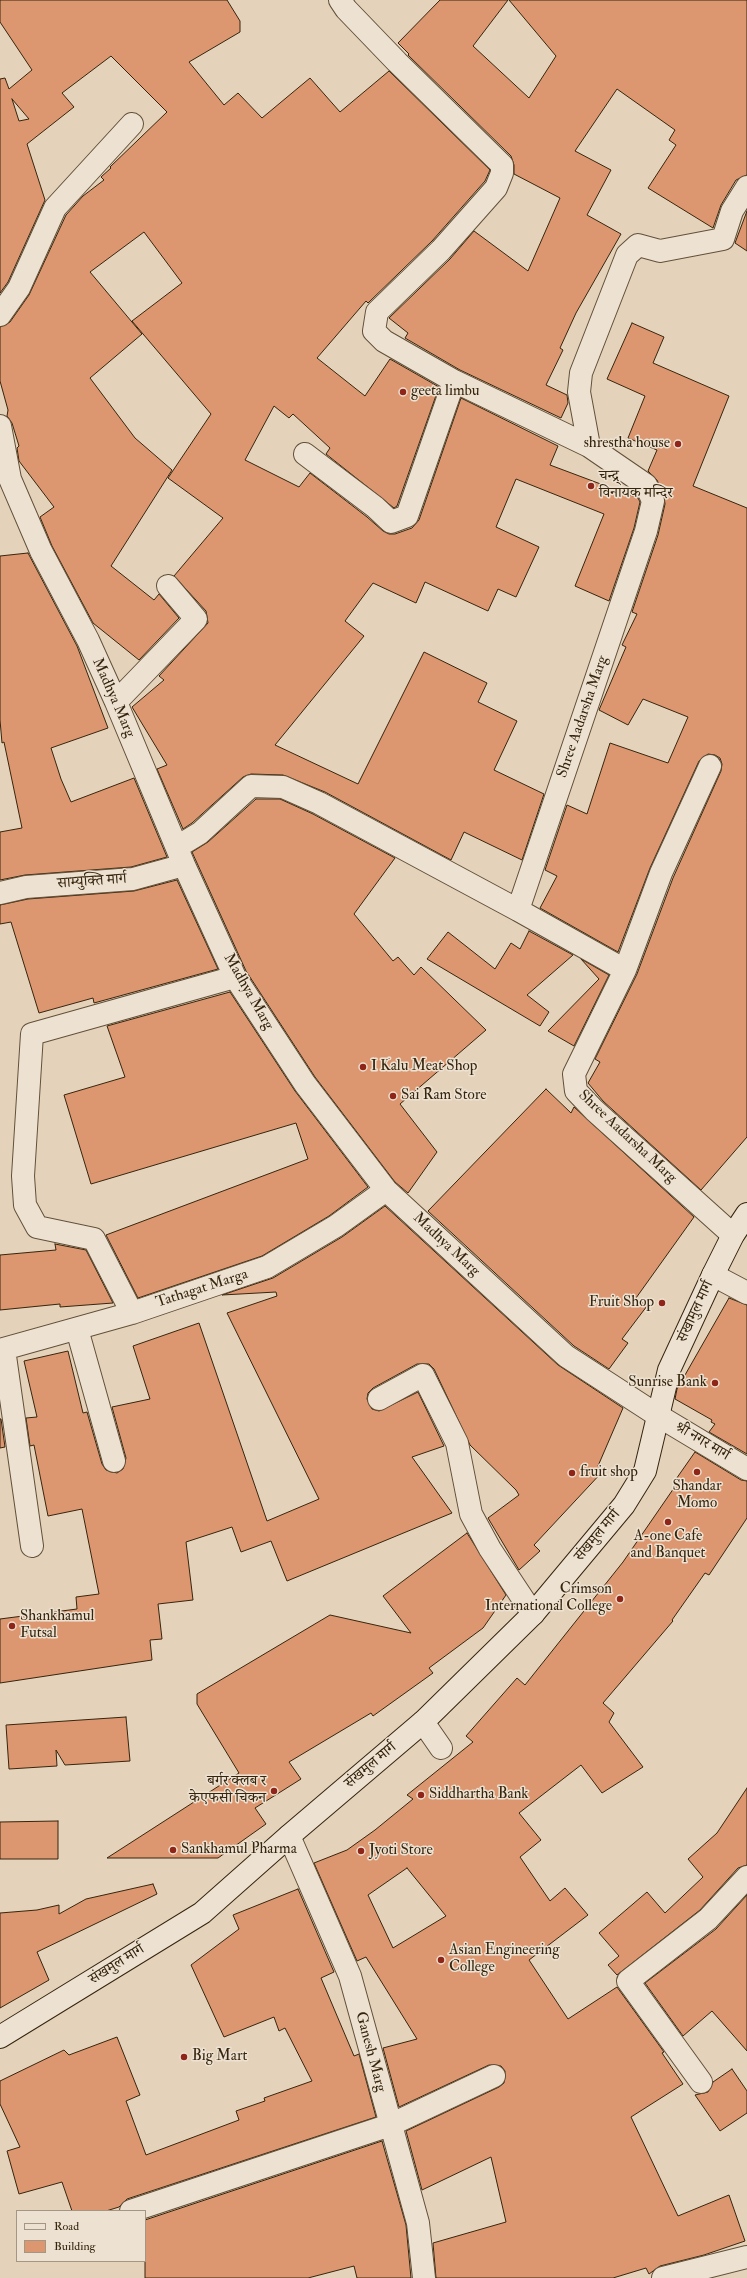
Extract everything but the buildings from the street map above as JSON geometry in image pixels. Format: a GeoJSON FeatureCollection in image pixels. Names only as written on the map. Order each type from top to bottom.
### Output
{"type":"FeatureCollection","features":[{"type":"Feature","properties":{"kind":"street","name":"Shree Aadarsha Marg"},"geometry":{"type":"LineString","coordinates":[[340,0],[346,9],[397,62],[502,165],[502,173],[496,188],[440,250],[377,312],[374,331],[384,341],[454,381],[590,446],[646,485],[652,501],[646,531],[518,910]]}},
{"type":"Feature","properties":{"kind":"street"},"geometry":{"type":"LineString","coordinates":[[0,315],[19,288],[55,208],[132,124]]}},
{"type":"Feature","properties":{"kind":"street"},"geometry":{"type":"LineString","coordinates":[[590,446],[579,392],[581,373],[627,255],[638,245],[660,251],[723,239],[732,211],[747,188]]}},
{"type":"Feature","properties":{"kind":"street"},"geometry":{"type":"LineString","coordinates":[[305,454],[375,507],[391,522],[407,516],[454,381]]}},
{"type":"Feature","properties":{"kind":"street","name":"Madhya Marg"},"geometry":{"type":"LineString","coordinates":[[0,426],[10,479],[31,530],[46,564],[88,640],[116,702],[180,856],[235,977],[305,1084],[386,1190],[566,1356],[657,1415]]}},
{"type":"Feature","properties":{"kind":"street"},"geometry":{"type":"LineString","coordinates":[[116,702],[196,619],[168,586]]}},
{"type":"Feature","properties":{"kind":"street","name":"Shree Aadarsha Marg"},"geometry":{"type":"LineString","coordinates":[[710,766],[661,873],[625,970],[574,1074],[576,1091],[594,1110],[733,1235]]}},
{"type":"Feature","properties":{"kind":"street","name":"साम्युक्ति मार्ग"},"geometry":{"type":"LineString","coordinates":[[0,893],[26,887],[133,879],[180,856],[200,833],[251,786],[283,788],[319,803],[518,910]]}},
{"type":"Feature","properties":{"kind":"street"},"geometry":{"type":"LineString","coordinates":[[518,910],[625,970]]}},
{"type":"Feature","properties":{"kind":"street"},"geometry":{"type":"LineString","coordinates":[[132,1313],[94,1239],[37,1227],[25,1205],[23,1176],[32,1034],[235,977]]}},
{"type":"Feature","properties":{"kind":"street","name":"Tathagat Marga"},"geometry":{"type":"LineString","coordinates":[[2,1350],[132,1313],[267,1268],[336,1226],[386,1190]]}},
{"type":"Feature","properties":{"kind":"street","name":"संखामुल मार्ग"},"geometry":{"type":"LineString","coordinates":[[657,1415],[669,1370],[733,1235],[747,1214]]}},
{"type":"Feature","properties":{"kind":"street"},"geometry":{"type":"LineString","coordinates":[[713,1275],[747,1293]]}},
{"type":"Feature","properties":{"kind":"street"},"geometry":{"type":"LineString","coordinates":[[77,1329],[114,1460]]}},
{"type":"Feature","properties":{"kind":"street"},"geometry":{"type":"LineString","coordinates":[[2,1350],[32,1546]]}},
{"type":"Feature","properties":{"kind":"street"},"geometry":{"type":"LineString","coordinates":[[379,1398],[423,1375],[457,1443],[471,1514],[490,1549],[533,1614]]}},
{"type":"Feature","properties":{"kind":"street","name":"श्री नगर मार्ग"},"geometry":{"type":"LineString","coordinates":[[657,1415],[747,1469]]}},
{"type":"Feature","properties":{"kind":"street","name":"संखमुल मार्ग"},"geometry":{"type":"LineString","coordinates":[[0,2037],[202,1913],[289,1836],[423,1722],[533,1614],[624,1505],[645,1471],[657,1415]]}},
{"type":"Feature","properties":{"kind":"street"},"geometry":{"type":"LineString","coordinates":[[423,1722],[442,1748]]}},
{"type":"Feature","properties":{"kind":"street","name":"Ganesh Marg"},"geometry":{"type":"LineString","coordinates":[[289,1836],[350,1976],[418,2223],[424,2278]]}},
{"type":"Feature","properties":{"kind":"street"},"geometry":{"type":"LineString","coordinates":[[701,2082],[628,1981],[708,1919],[747,1877]]}},
{"type":"Feature","properties":{"kind":"street"},"geometry":{"type":"LineString","coordinates":[[134,2210],[390,2125],[494,2076]]}},
{"type":"Feature","properties":{"kind":"street"},"geometry":{"type":"LineString","coordinates":[[663,2278],[747,2257]]}},
{"type":"Feature","properties":{"kind":"place","name":"geeta limbu"},"geometry":{"type":"Point","coordinates":[403,392]}},
{"type":"Feature","properties":{"kind":"place","name":"shrestha house"},"geometry":{"type":"Point","coordinates":[678,444]}},
{"type":"Feature","properties":{"kind":"place","name":"चन्द्र् विनायक मन्दिर"},"geometry":{"type":"Point","coordinates":[591,486]}},
{"type":"Feature","properties":{"kind":"place","name":"I Kalu Meat Shop"},"geometry":{"type":"Point","coordinates":[363,1067]}},
{"type":"Feature","properties":{"kind":"place","name":"Sai Ram Store"},"geometry":{"type":"Point","coordinates":[393,1096]}},
{"type":"Feature","properties":{"kind":"place","name":"Fruit Shop"},"geometry":{"type":"Point","coordinates":[662,1303]}},
{"type":"Feature","properties":{"kind":"place","name":"Sunrise Bank"},"geometry":{"type":"Point","coordinates":[715,1383]}},
{"type":"Feature","properties":{"kind":"place","name":"Shandar Momo"},"geometry":{"type":"Point","coordinates":[697,1472]}},
{"type":"Feature","properties":{"kind":"place","name":"fruit shop"},"geometry":{"type":"Point","coordinates":[572,1473]}},
{"type":"Feature","properties":{"kind":"place","name":"A-one Cafe and Banquet"},"geometry":{"type":"Point","coordinates":[668,1522]}},
{"type":"Feature","properties":{"kind":"place","name":"Crimson International College"},"geometry":{"type":"Point","coordinates":[620,1599]}},
{"type":"Feature","properties":{"kind":"place","name":"Shankhamul Futsal"},"geometry":{"type":"Point","coordinates":[12,1626]}},
{"type":"Feature","properties":{"kind":"place","name":"बर्गर क्लब र केएफसी चिकन"},"geometry":{"type":"Point","coordinates":[274,1791]}},
{"type":"Feature","properties":{"kind":"place","name":"Siddhartha Bank"},"geometry":{"type":"Point","coordinates":[421,1795]}},
{"type":"Feature","properties":{"kind":"place","name":"Sankhamul Pharma"},"geometry":{"type":"Point","coordinates":[173,1850]}},
{"type":"Feature","properties":{"kind":"place","name":"Jyoti Store"},"geometry":{"type":"Point","coordinates":[361,1851]}},
{"type":"Feature","properties":{"kind":"place","name":"Asian Engineering College"},"geometry":{"type":"Point","coordinates":[441,1960]}},
{"type":"Feature","properties":{"kind":"place","name":"Big Mart"},"geometry":{"type":"Point","coordinates":[184,2057]}}]}
